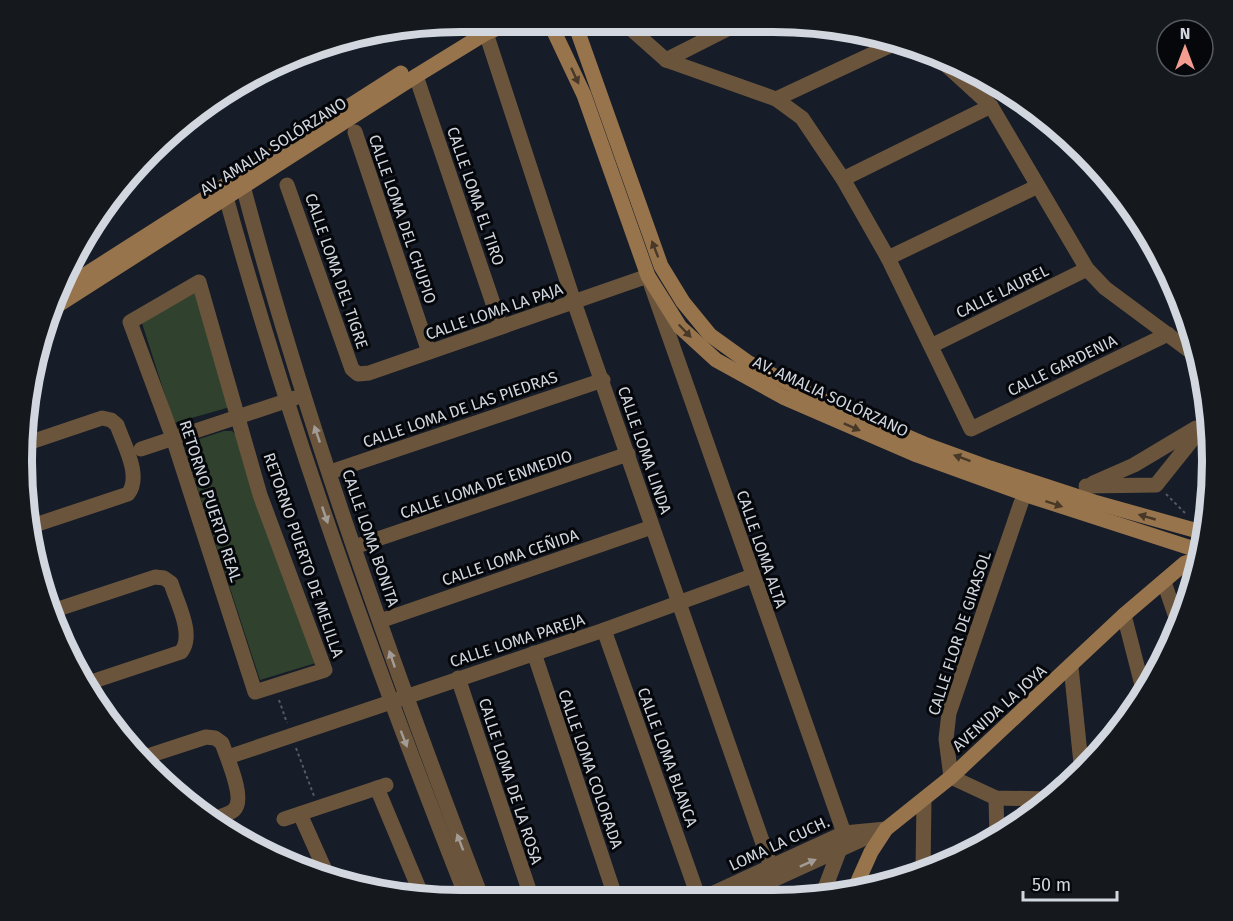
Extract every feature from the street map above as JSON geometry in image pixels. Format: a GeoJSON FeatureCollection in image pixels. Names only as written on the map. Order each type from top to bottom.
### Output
{"type":"FeatureCollection","features":[{"type":"Feature","properties":{"kind":"main road","name":"AV. AMALIA SOLÓRZANO"},"geometry":{"type":"LineString","coordinates":[[69,285],[478,32]]}},
{"type":"Feature","properties":{"kind":"main road","name":"AV. AMALIA SOLÓRZANO"},"geometry":{"type":"LineString","coordinates":[[61,303],[416,76],[479,32]]}},
{"type":"Feature","properties":{"kind":"main road","name":"AV. AMALIA SOLÓRZANO"},"geometry":{"type":"LineString","coordinates":[[554,32],[584,95],[648,276],[680,327],[716,360],[783,397],[917,456],[1192,551]]}},
{"type":"Feature","properties":{"kind":"main road","name":"AV. AMALIA SOLÓRZANO"},"geometry":{"type":"LineString","coordinates":[[578,32],[661,266],[683,302],[710,335],[749,363],[824,401],[924,444],[1094,502],[1196,530]]}},
{"type":"Feature","properties":{"kind":"main road","name":"AVENIDA LA JOYA"},"geometry":{"type":"LineString","coordinates":[[858,881],[871,852],[886,829],[951,777],[1124,615],[1190,559]]}},
{"type":"Feature","properties":{"kind":"street","name":"CALLE LOMA LINDA"},"geometry":{"type":"LineString","coordinates":[[488,32],[574,302],[773,872]]}},
{"type":"Feature","properties":{"kind":"street"},"geometry":{"type":"LineString","coordinates":[[634,32],[666,60],[776,99],[802,118],[843,179],[888,258],[933,345]]}},
{"type":"Feature","properties":{"kind":"street"},"geometry":{"type":"LineString","coordinates":[[666,60],[721,32]]}},
{"type":"Feature","properties":{"kind":"street"},"geometry":{"type":"LineString","coordinates":[[776,99],[887,47]]}},
{"type":"Feature","properties":{"kind":"street"},"geometry":{"type":"LineString","coordinates":[[954,72],[991,106],[1036,187],[1087,269],[1105,288],[1187,348]]}},
{"type":"Feature","properties":{"kind":"street","name":"CALLE LOMA EL TIRO"},"geometry":{"type":"LineString","coordinates":[[416,76],[501,327]]}},
{"type":"Feature","properties":{"kind":"street"},"geometry":{"type":"LineString","coordinates":[[843,179],[991,106]]}},
{"type":"Feature","properties":{"kind":"street","name":"CALLE LOMA DEL CHUPIO"},"geometry":{"type":"LineString","coordinates":[[355,132],[429,352]]}},
{"type":"Feature","properties":{"kind":"street","name":"CALLE LOMA DEL TIGRE"},"geometry":{"type":"LineString","coordinates":[[287,184],[352,369]]}},
{"type":"Feature","properties":{"kind":"street","name":"CALLE LOMA BONITA"},"geometry":{"type":"LineString","coordinates":[[243,186],[303,395],[405,695],[479,890]]}},
{"type":"Feature","properties":{"kind":"street"},"geometry":{"type":"LineString","coordinates":[[888,258],[1036,187]]}},
{"type":"Feature","properties":{"kind":"street"},"geometry":{"type":"LineString","coordinates":[[226,197],[285,401],[390,701],[464,890]]}},
{"type":"Feature","properties":{"kind":"street","name":"CALLE LAUREL"},"geometry":{"type":"LineString","coordinates":[[933,345],[1087,269]]}},
{"type":"Feature","properties":{"kind":"street","name":"CALLE LOMA LA PAJA"},"geometry":{"type":"LineString","coordinates":[[352,369],[358,374],[369,373],[648,276]]}},
{"type":"Feature","properties":{"kind":"street","name":"CALLE LOMA ALTA"},"geometry":{"type":"LineString","coordinates":[[648,276],[844,833]]}},
{"type":"Feature","properties":{"kind":"street","name":"RETORNO PUERTO REAL"},"geometry":{"type":"LineString","coordinates":[[239,417],[199,282],[130,322],[173,438],[255,692]]}},
{"type":"Feature","properties":{"kind":"street","name":"CALLE GARDENIA"},"geometry":{"type":"LineString","coordinates":[[933,345],[971,429],[1168,334]]}},
{"type":"Feature","properties":{"kind":"street","name":"CALLE LOMA DE LAS PIEDRAS"},"geometry":{"type":"LineString","coordinates":[[330,472],[603,380]]}},
{"type":"Feature","properties":{"kind":"street"},"geometry":{"type":"LineString","coordinates":[[141,449],[303,395]]}},
{"type":"Feature","properties":{"kind":"street","name":"RETORNO PUERTO DE MELILLA"},"geometry":{"type":"LineString","coordinates":[[239,417],[260,495],[325,670],[255,692]]}},
{"type":"Feature","properties":{"kind":"street"},"geometry":{"type":"LineString","coordinates":[[32,442],[102,418],[111,420],[117,425],[134,478],[133,487],[128,494],[37,524]]}},
{"type":"Feature","properties":{"kind":"street"},"geometry":{"type":"LineString","coordinates":[[1200,425],[1134,465],[1086,486],[1156,485],[1201,429]]}},
{"type":"Feature","properties":{"kind":"street","name":"CALLE LOMA DE ENMEDIO"},"geometry":{"type":"LineString","coordinates":[[354,547],[628,454]]}},
{"type":"Feature","properties":{"kind":"street","name":"CALLE FLOR DE GIRASOL"},"geometry":{"type":"LineString","coordinates":[[951,777],[946,740],[949,713],[1021,503]]}},
{"type":"Feature","properties":{"kind":"street","name":"CALLE LOMA CEÑIDA"},"geometry":{"type":"LineString","coordinates":[[380,621],[652,527]]}},
{"type":"Feature","properties":{"kind":"street","name":"CALLE LOMA PAREJA"},"geometry":{"type":"LineString","coordinates":[[234,755],[405,695],[604,630],[752,576]]}},
{"type":"Feature","properties":{"kind":"street"},"geometry":{"type":"LineString","coordinates":[[58,609],[155,577],[164,578],[171,583],[187,636],[186,646],[181,652],[93,681]]}},
{"type":"Feature","properties":{"kind":"street"},"geometry":{"type":"LineString","coordinates":[[1164,582],[1174,611]]}},
{"type":"Feature","properties":{"kind":"street"},"geometry":{"type":"LineString","coordinates":[[1124,615],[1141,680]]}},
{"type":"Feature","properties":{"kind":"street","name":"CALLE LOMA BLANCA"},"geometry":{"type":"LineString","coordinates":[[604,630],[696,890]]}},
{"type":"Feature","properties":{"kind":"street","name":"CALLE LOMA COLORADA"},"geometry":{"type":"LineString","coordinates":[[534,653],[613,890]]}},
{"type":"Feature","properties":{"kind":"street"},"geometry":{"type":"LineString","coordinates":[[1071,667],[1081,759]]}},
{"type":"Feature","properties":{"kind":"street","name":"CALLE LOMA DE LA ROSA"},"geometry":{"type":"LineString","coordinates":[[458,678],[529,890]]}},
{"type":"Feature","properties":{"kind":"street"},"geometry":{"type":"LineString","coordinates":[[149,756],[207,736],[222,743],[239,796],[238,805],[232,812],[221,816]]}},
{"type":"Feature","properties":{"kind":"street"},"geometry":{"type":"LineString","coordinates":[[951,777],[996,798],[1037,799]]}},
{"type":"Feature","properties":{"kind":"street"},"geometry":{"type":"LineString","coordinates":[[284,819],[382,786],[419,888]]}},
{"type":"Feature","properties":{"kind":"street"},"geometry":{"type":"LineString","coordinates":[[996,798],[997,826]]}},
{"type":"Feature","properties":{"kind":"street"},"geometry":{"type":"LineString","coordinates":[[923,862],[924,800]]}},
{"type":"Feature","properties":{"kind":"street"},"geometry":{"type":"LineString","coordinates":[[300,814],[324,867]]}},
{"type":"Feature","properties":{"kind":"street","name":"LOMA LA CUCH."},"geometry":{"type":"LineString","coordinates":[[747,890],[773,872],[844,833],[886,829]]}},
{"type":"Feature","properties":{"kind":"street","name":"LOMA LA CUCH."},"geometry":{"type":"LineString","coordinates":[[724,890],[840,849],[886,829]]}},
{"type":"Feature","properties":{"kind":"street"},"geometry":{"type":"LineString","coordinates":[[826,886],[844,833]]}},
{"type":"Feature","properties":{"kind":"path"},"geometry":{"type":"LineString","coordinates":[[1156,485],[1196,525]]}},
{"type":"Feature","properties":{"kind":"green space"},"geometry":{"type":"Polygon","coordinates":[[[195,289],[230,407],[174,423],[141,320],[195,289]]]}},
{"type":"Feature","properties":{"kind":"green space"},"geometry":{"type":"Polygon","coordinates":[[[224,431],[232,431],[236,435],[253,497],[319,662],[260,680],[186,453],[186,446],[190,442],[224,431]]]}}]}
